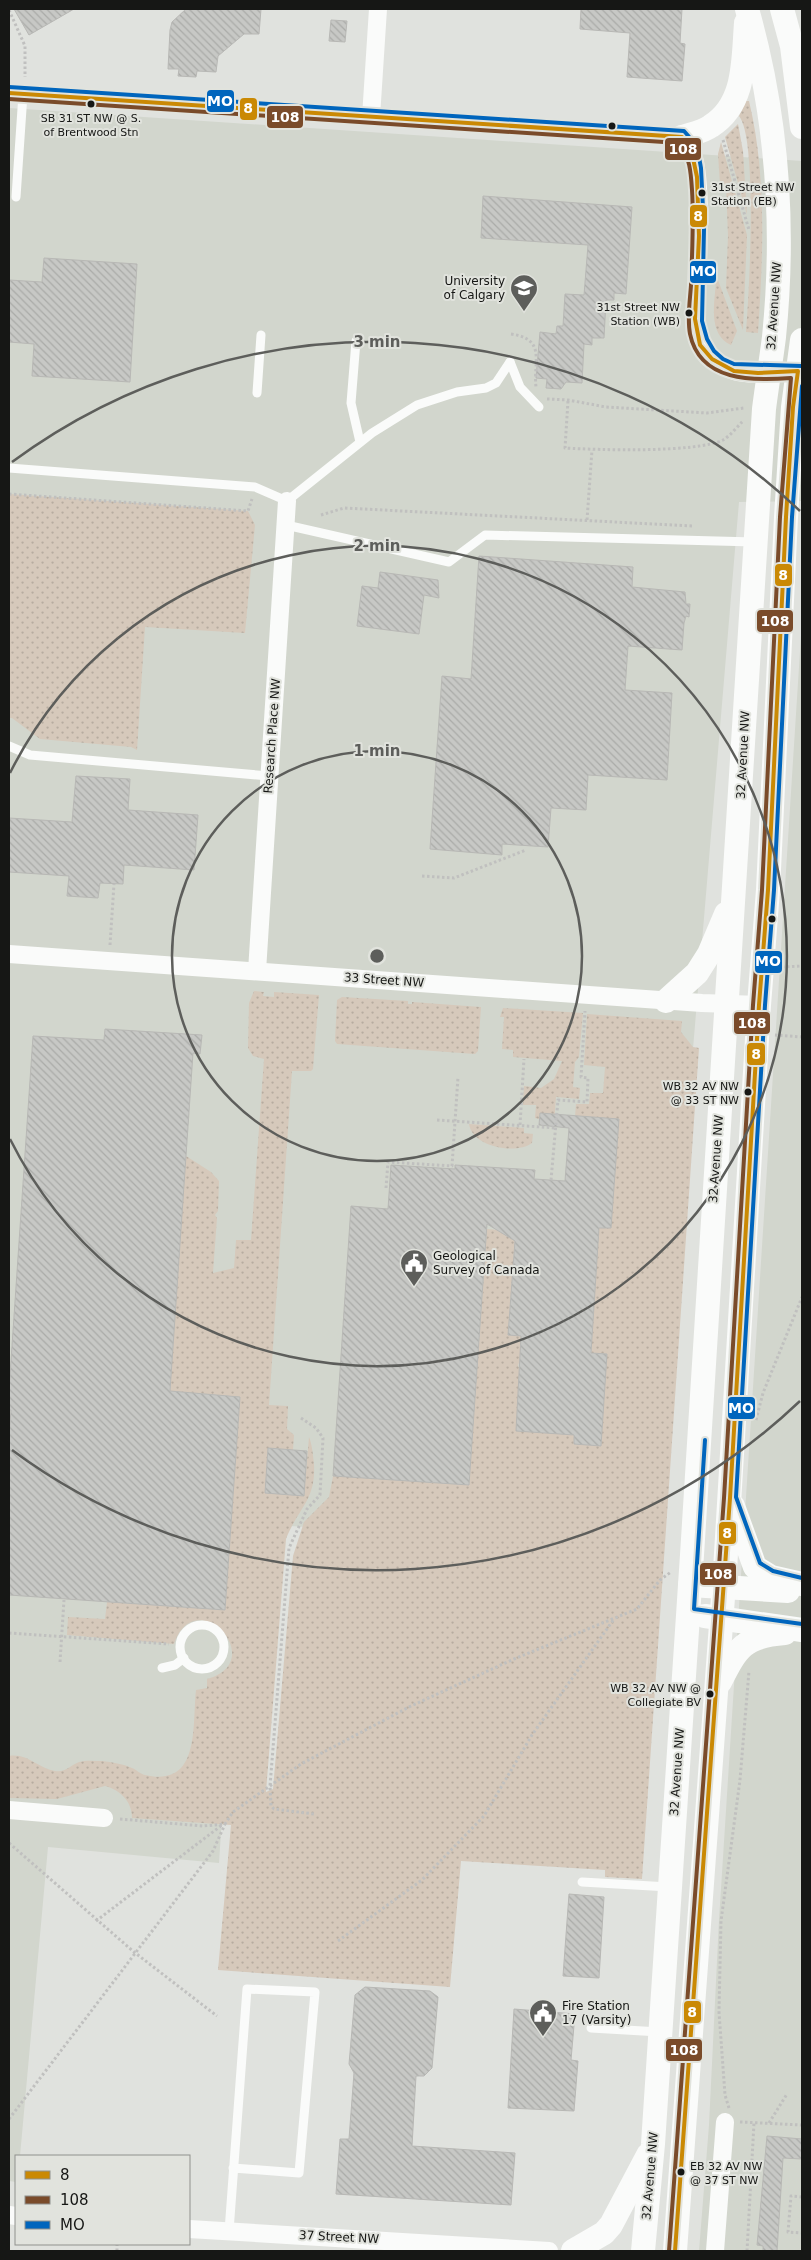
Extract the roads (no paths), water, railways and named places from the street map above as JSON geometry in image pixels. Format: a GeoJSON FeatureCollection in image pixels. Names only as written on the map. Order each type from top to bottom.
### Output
{"type":"FeatureCollection","features":[{"type":"Feature","properties":{"kind":"main road"},"geometry":{"type":"LineString","coordinates":[[682,137],[711,126],[726,115],[734,104],[739,91],[747,9]]}},
{"type":"Feature","properties":{"kind":"main road","name":"32 Avenue NW"},"geometry":{"type":"LineString","coordinates":[[643,2251],[653,2144],[688,1614],[683,1577],[734,894],[764,409],[774,337],[778,254],[775,156],[760,56],[747,9]]}},
{"type":"Feature","properties":{"kind":"main road"},"geometry":{"type":"LineString","coordinates":[[782,9],[792,46],[802,127]]}},
{"type":"Feature","properties":{"kind":"main road"},"geometry":{"type":"LineString","coordinates":[[675,2251],[730,1498],[759,1005],[768,890],[786,517],[793,407],[800,371],[802,340]]}},
{"type":"Feature","properties":{"kind":"main road"},"geometry":{"type":"LineString","coordinates":[[786,517],[802,473]]}},
{"type":"Feature","properties":{"kind":"main road"},"geometry":{"type":"LineString","coordinates":[[666,1001],[697,973],[709,954],[734,894]]}},
{"type":"Feature","properties":{"kind":"main road"},"geometry":{"type":"LineString","coordinates":[[730,1498],[755,1567],[771,1577],[802,1584]]}},
{"type":"Feature","properties":{"kind":"main road"},"geometry":{"type":"LineString","coordinates":[[683,1577],[724,1587],[802,1592]]}},
{"type":"Feature","properties":{"kind":"main road"},"geometry":{"type":"LineString","coordinates":[[688,1614],[802,1630]]}},
{"type":"Feature","properties":{"kind":"main road"},"geometry":{"type":"LineString","coordinates":[[716,1691],[740,1647],[764,1634],[802,1630]]}},
{"type":"Feature","properties":{"kind":"main road"},"geometry":{"type":"LineString","coordinates":[[573,2251],[604,2233],[611,2225],[653,2144]]}},
{"type":"Feature","properties":{"kind":"street"},"geometry":{"type":"LineString","coordinates":[[371,117],[378,9]]}},
{"type":"Feature","properties":{"kind":"street"},"geometry":{"type":"LineString","coordinates":[[19,88],[371,117],[682,137],[691,149],[695,169],[698,229],[696,322],[698,339],[709,357],[720,366],[736,372],[800,371]]}},
{"type":"Feature","properties":{"kind":"street","name":"Research Place NW"},"geometry":{"type":"LineString","coordinates":[[257,971],[287,501]]}},
{"type":"Feature","properties":{"kind":"street","name":"33 Street NW"},"geometry":{"type":"LineString","coordinates":[[9,954],[666,1001],[759,1005]]}},
{"type":"Feature","properties":{"kind":"street"},"geometry":{"type":"LineString","coordinates":[[9,1810],[104,1818]]}},
{"type":"Feature","properties":{"kind":"street"},"geometry":{"type":"LineString","coordinates":[[715,2251],[725,2122]]}},
{"type":"Feature","properties":{"kind":"street","name":"37 Street NW"},"geometry":{"type":"LineString","coordinates":[[190,2229],[549,2251]]}},
{"type":"Feature","properties":{"kind":"lane"},"geometry":{"type":"LineString","coordinates":[[16,196],[19,88]]}},
{"type":"Feature","properties":{"kind":"lane"},"geometry":{"type":"LineString","coordinates":[[257,393],[261,335]]}},
{"type":"Feature","properties":{"kind":"lane"},"geometry":{"type":"LineString","coordinates":[[356,341],[351,403],[360,442]]}},
{"type":"Feature","properties":{"kind":"lane"},"geometry":{"type":"LineString","coordinates":[[9,468],[255,486],[287,501],[360,442],[417,405],[457,392],[486,388],[496,383],[510,362],[520,387],[539,408]]}},
{"type":"Feature","properties":{"kind":"lane"},"geometry":{"type":"LineString","coordinates":[[286,525],[449,562],[485,535],[756,542]]}},
{"type":"Feature","properties":{"kind":"lane"},"geometry":{"type":"LineString","coordinates":[[9,746],[30,755],[269,776]]}},
{"type":"Feature","properties":{"kind":"lane"},"geometry":{"type":"LineString","coordinates":[[206,1626],[219,1633],[224,1646],[223,1654],[215,1665],[201,1669],[194,1667],[184,1658],[181,1645],[183,1638],[192,1628],[206,1626]]}},
{"type":"Feature","properties":{"kind":"lane"},"geometry":{"type":"LineString","coordinates":[[162,1668],[175,1665],[184,1658]]}},
{"type":"Feature","properties":{"kind":"lane"},"geometry":{"type":"LineString","coordinates":[[582,1882],[670,1887]]}},
{"type":"Feature","properties":{"kind":"lane"},"geometry":{"type":"LineString","coordinates":[[229,2231],[233,2168],[246,1989],[315,1992],[299,2173],[233,2168]]}},
{"type":"Feature","properties":{"kind":"lane"},"geometry":{"type":"LineString","coordinates":[[591,2028],[660,2032]]}},
{"type":"Feature","properties":{"kind":"place","name":"SB 31 ST NW @ S. of Brentwood Stn"},"geometry":{"type":"Point","coordinates":[91,104]}},
{"type":"Feature","properties":{"kind":"place","name":"31st Street NW Station (EB)"},"geometry":{"type":"Point","coordinates":[702,193]}},
{"type":"Feature","properties":{"kind":"place","name":"University of Calgary"},"geometry":{"type":"Point","coordinates":[524,312]}},
{"type":"Feature","properties":{"kind":"place","name":"31st Street NW Station (WB)"},"geometry":{"type":"Point","coordinates":[689,313]}},
{"type":"Feature","properties":{"kind":"place","name":"WB 32 AV NW @ 33 ST NW"},"geometry":{"type":"Point","coordinates":[748,1092]}},
{"type":"Feature","properties":{"kind":"place","name":"Geological Survey of Canada"},"geometry":{"type":"Point","coordinates":[414,1287]}},
{"type":"Feature","properties":{"kind":"place","name":"WB 32 AV NW @ Collegiate BV"},"geometry":{"type":"Point","coordinates":[710,1694]}},
{"type":"Feature","properties":{"kind":"place","name":"Fire Station 17 (Varsity)"},"geometry":{"type":"Point","coordinates":[543,2037]}},
{"type":"Feature","properties":{"kind":"place","name":"EB 32 AV NW @ 37 ST NW"},"geometry":{"type":"Point","coordinates":[681,2172]}}]}
